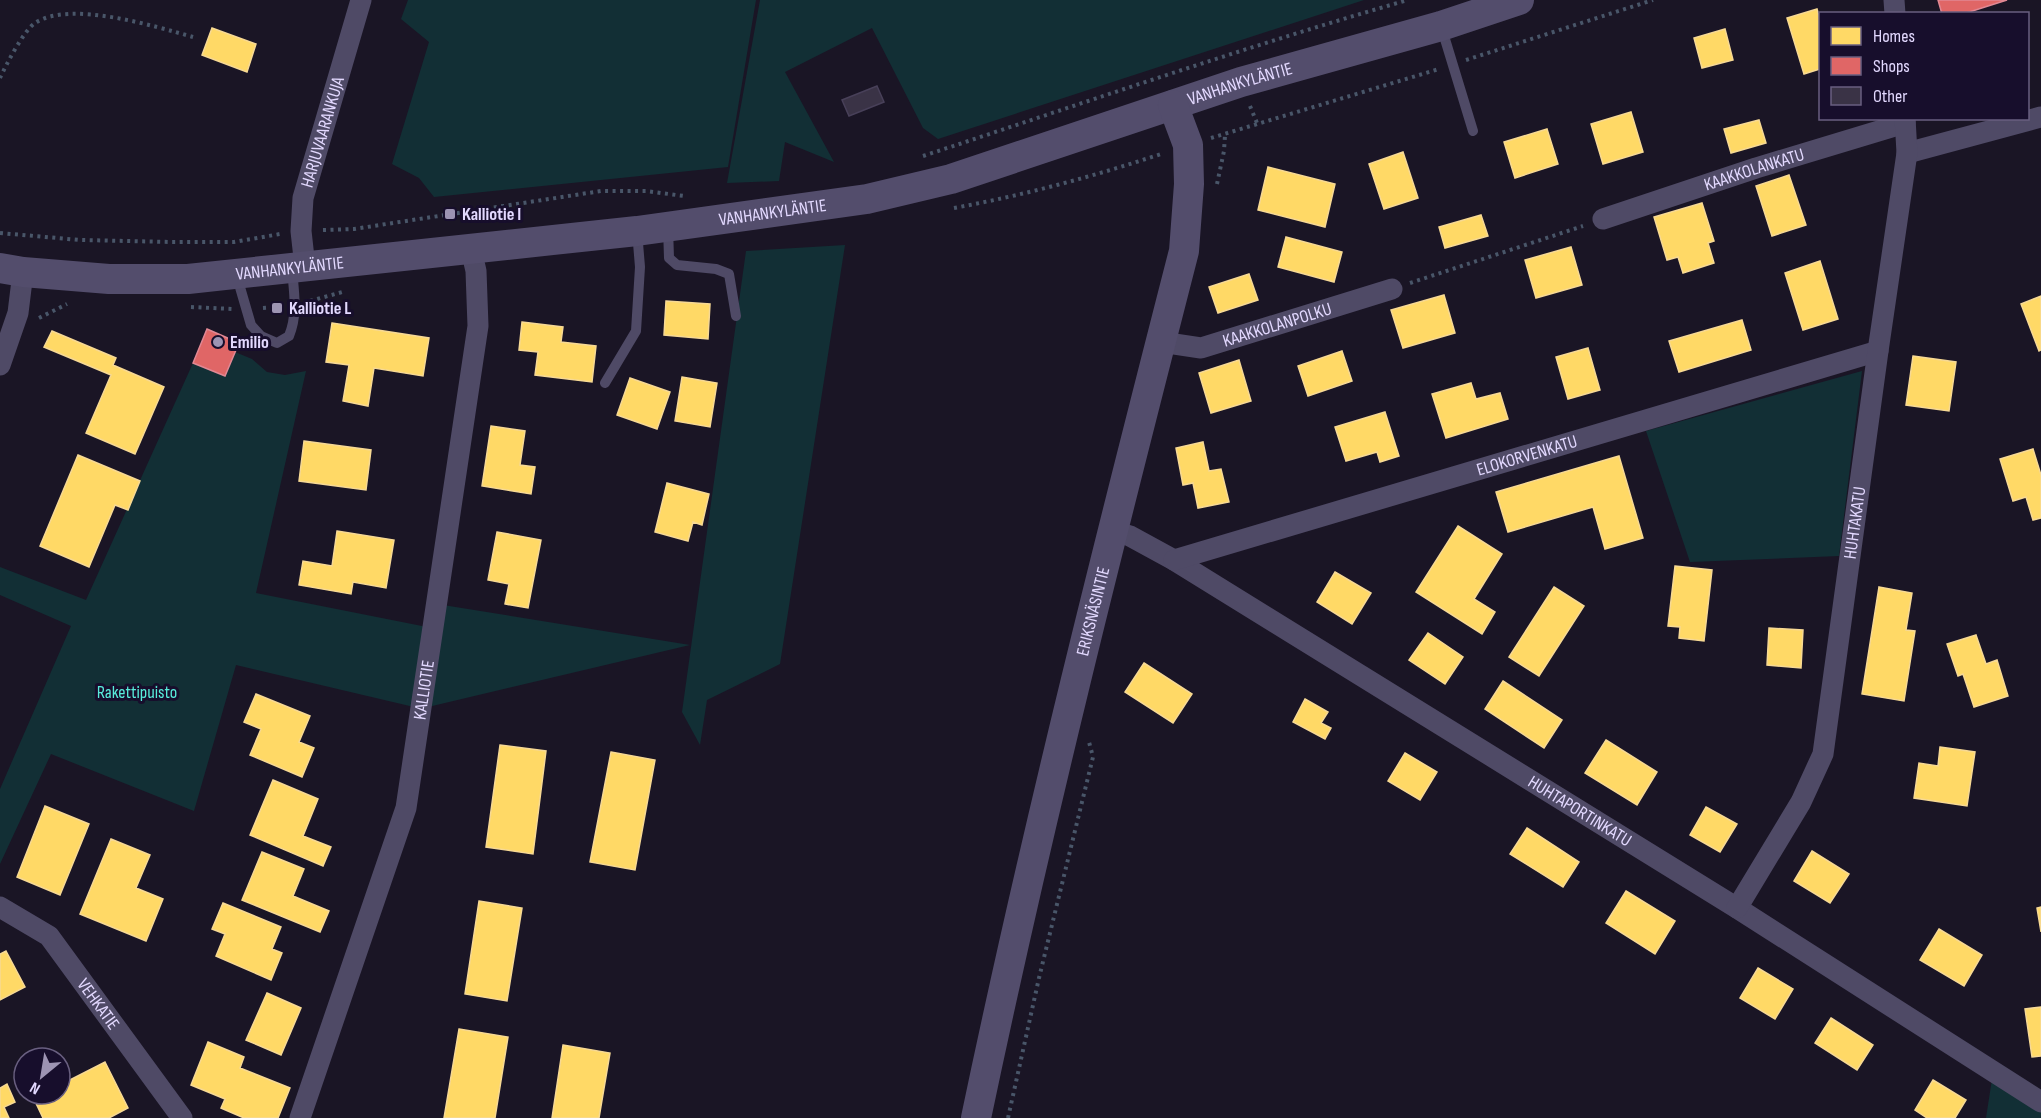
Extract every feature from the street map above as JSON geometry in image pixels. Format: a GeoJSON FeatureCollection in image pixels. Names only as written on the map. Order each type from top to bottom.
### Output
{"type":"FeatureCollection","features":[{"type":"Feature","properties":{"kind":"street","name":"HARJUVAARANKUJA"},"geometry":{"type":"LineString","coordinates":[[298,268],[303,198],[361,0]]}},
{"type":"Feature","properties":{"kind":"street","name":"VANHANKYLÄNTIE"},"geometry":{"type":"LineString","coordinates":[[11,270],[109,279],[188,279],[637,231],[867,199],[940,182],[1241,82],[1441,26],[1504,2]]}},
{"type":"Feature","properties":{"kind":"street","name":"ERIKSNÄSINTIE"},"geometry":{"type":"LineString","coordinates":[[976,1118],[1007,971],[1184,251],[1189,184],[1188,145],[1173,105]]}},
{"type":"Feature","properties":{"kind":"street"},"geometry":{"type":"LineString","coordinates":[[1907,153],[2041,117]]}},
{"type":"Feature","properties":{"kind":"street","name":"HUHTAKATU"},"geometry":{"type":"LineString","coordinates":[[1737,908],[1801,802],[1823,754],[1907,153],[1905,121]]}},
{"type":"Feature","properties":{"kind":"street","name":"KAAKKOLANKATU"},"geometry":{"type":"LineString","coordinates":[[1603,219],[1905,121]]}},
{"type":"Feature","properties":{"kind":"street","name":"KALLIOTIE"},"geometry":{"type":"LineString","coordinates":[[300,1118],[406,808],[478,326],[476,271],[471,249]]}},
{"type":"Feature","properties":{"kind":"street"},"geometry":{"type":"LineString","coordinates":[[0,365],[18,313],[11,270]]}},
{"type":"Feature","properties":{"kind":"street","name":"KAAKKOLANPOLKU"},"geometry":{"type":"LineString","coordinates":[[1161,342],[1201,348],[1392,289]]}},
{"type":"Feature","properties":{"kind":"street","name":"ELOKORVENKATU"},"geometry":{"type":"LineString","coordinates":[[1174,560],[1878,351]]}},
{"type":"Feature","properties":{"kind":"street","name":"HUHTAPORTINKATU"},"geometry":{"type":"LineString","coordinates":[[1114,531],[1130,536],[1174,560],[1737,908],[2041,1102]]}},
{"type":"Feature","properties":{"kind":"street","name":"VEHKATIE"},"geometry":{"type":"LineString","coordinates":[[0,907],[49,936],[182,1118]]}},
{"type":"Feature","properties":{"kind":"lane"},"geometry":{"type":"LineString","coordinates":[[1441,26],[1473,131]]}},
{"type":"Feature","properties":{"kind":"lane"},"geometry":{"type":"LineString","coordinates":[[668,227],[669,258],[677,265],[716,269],[729,274],[735,316]]}},
{"type":"Feature","properties":{"kind":"lane"},"geometry":{"type":"LineString","coordinates":[[605,383],[636,331],[640,267],[637,231]]}},
{"type":"Feature","properties":{"kind":"lane"},"geometry":{"type":"LineString","coordinates":[[236,274],[251,325],[261,336],[277,343],[289,336],[293,326],[298,268]]}},
{"type":"Feature","properties":{"kind":"path"},"geometry":{"type":"LineString","coordinates":[[917,159],[1194,66],[1408,0]]}},
{"type":"Feature","properties":{"kind":"path"},"geometry":{"type":"LineString","coordinates":[[951,208],[1019,196],[1120,167],[1453,65],[1653,0]]}},
{"type":"Feature","properties":{"kind":"path"},"geometry":{"type":"LineString","coordinates":[[0,78],[9,58],[33,23],[63,13],[134,20],[193,38]]}},
{"type":"Feature","properties":{"kind":"path"},"geometry":{"type":"LineString","coordinates":[[0,233],[80,240],[234,242],[301,231],[354,229],[601,191],[646,190],[692,198]]}},
{"type":"Feature","properties":{"kind":"path"},"geometry":{"type":"LineString","coordinates":[[1392,289],[1603,219]]}},
{"type":"Feature","properties":{"kind":"green space"},"geometry":{"type":"Polygon","coordinates":[[[408,0],[756,0],[728,167],[434,197],[419,178],[392,164],[429,42],[401,19],[408,0]]]}},
{"type":"Feature","properties":{"kind":"green space"},"geometry":{"type":"Polygon","coordinates":[[[760,0],[1364,0],[938,139],[923,128],[872,28],[785,72],[834,162],[785,142],[779,181],[727,183],[760,0]]]}},
{"type":"Feature","properties":{"kind":"green space"},"geometry":{"type":"Polygon","coordinates":[[[845,245],[780,664],[707,700],[700,745],[682,712],[746,251],[845,245]]]}},
{"type":"Feature","properties":{"kind":"green space","name":"Rakettipuisto"},"geometry":{"type":"Polygon","coordinates":[[[235,352],[252,359],[267,372],[285,375],[306,371],[256,593],[427,627],[414,707],[236,665],[194,811],[51,754],[0,864],[0,789],[71,626],[0,595],[0,567],[86,600],[193,363],[225,376],[235,352]]]}},
{"type":"Feature","properties":{"kind":"green space"},"geometry":{"type":"Polygon","coordinates":[[[1862,371],[1839,556],[1690,562],[1646,431],[1862,371]]]}},
{"type":"Feature","properties":{"kind":"green space"},"geometry":{"type":"Polygon","coordinates":[[[443,605],[690,645],[428,707],[443,605]]]}},
{"type":"Feature","properties":{"kind":"green space"},"geometry":{"type":"Polygon","coordinates":[[[1992,1079],[2041,1108],[2041,1118],[1986,1118],[1992,1079]]]}},
{"type":"Feature","properties":{"kind":"building: Homes"},"geometry":{"type":"Polygon","coordinates":[[[1817,9],[1819,69],[1804,74],[1787,18],[1817,9]]]}},
{"type":"Feature","properties":{"kind":"building: Homes"},"geometry":{"type":"Polygon","coordinates":[[[212,28],[256,44],[247,72],[202,55],[212,28]]]}},
{"type":"Feature","properties":{"kind":"building: Homes"},"geometry":{"type":"Polygon","coordinates":[[[1725,29],[1733,60],[1702,68],[1694,38],[1725,29]]]}},
{"type":"Feature","properties":{"kind":"building: Homes"},"geometry":{"type":"Polygon","coordinates":[[[1631,112],[1643,152],[1603,164],[1591,124],[1631,112]]]}},
{"type":"Feature","properties":{"kind":"building: Homes"},"geometry":{"type":"Polygon","coordinates":[[[1759,120],[1766,143],[1731,153],[1724,129],[1759,120]]]}},
{"type":"Feature","properties":{"kind":"building: Homes"},"geometry":{"type":"Polygon","coordinates":[[[1547,129],[1558,164],[1515,178],[1504,142],[1547,129]]]}},
{"type":"Feature","properties":{"kind":"building: Homes"},"geometry":{"type":"Polygon","coordinates":[[[1403,152],[1418,198],[1384,209],[1369,164],[1403,152]]]}},
{"type":"Feature","properties":{"kind":"building: Homes"},"geometry":{"type":"Polygon","coordinates":[[[1268,167],[1335,184],[1325,227],[1258,210],[1268,167]]]}},
{"type":"Feature","properties":{"kind":"building: Homes"},"geometry":{"type":"Polygon","coordinates":[[[1789,175],[1806,225],[1772,236],[1756,186],[1789,175]]]}},
{"type":"Feature","properties":{"kind":"building: Homes"},"geometry":{"type":"Polygon","coordinates":[[[1702,203],[1714,241],[1708,243],[1714,263],[1683,273],[1678,257],[1667,260],[1654,217],[1702,203]]]}},
{"type":"Feature","properties":{"kind":"building: Homes"},"geometry":{"type":"Polygon","coordinates":[[[1481,215],[1488,236],[1445,248],[1439,227],[1481,215]]]}},
{"type":"Feature","properties":{"kind":"building: Homes"},"geometry":{"type":"Polygon","coordinates":[[[1286,237],[1342,252],[1334,282],[1278,267],[1286,237]]]}},
{"type":"Feature","properties":{"kind":"building: Homes"},"geometry":{"type":"Polygon","coordinates":[[[1571,247],[1582,285],[1536,298],[1525,260],[1571,247]]]}},
{"type":"Feature","properties":{"kind":"building: Homes"},"geometry":{"type":"Polygon","coordinates":[[[1820,261],[1838,319],[1803,330],[1785,273],[1820,261]]]}},
{"type":"Feature","properties":{"kind":"building: Homes"},"geometry":{"type":"Polygon","coordinates":[[[1249,274],[1258,300],[1218,313],[1209,287],[1249,274]]]}},
{"type":"Feature","properties":{"kind":"building: Homes"},"geometry":{"type":"Polygon","coordinates":[[[1444,295],[1455,333],[1403,348],[1391,310],[1444,295]]]}},
{"type":"Feature","properties":{"kind":"building: Homes"},"geometry":{"type":"Polygon","coordinates":[[[2041,296],[2041,350],[2039,351],[2021,304],[2041,296]]]}},
{"type":"Feature","properties":{"kind":"building: Homes"},"geometry":{"type":"Polygon","coordinates":[[[666,301],[710,304],[708,339],[664,335],[666,301]]]}},
{"type":"Feature","properties":{"kind":"building: Homes"},"geometry":{"type":"Polygon","coordinates":[[[1742,320],[1751,350],[1679,372],[1669,341],[1742,320]]]}},
{"type":"Feature","properties":{"kind":"building: Homes"},"geometry":{"type":"Polygon","coordinates":[[[522,322],[563,327],[561,342],[596,346],[592,382],[535,375],[538,352],[519,350],[522,322]]]}},
{"type":"Feature","properties":{"kind":"building: Homes"},"geometry":{"type":"Polygon","coordinates":[[[332,323],[429,338],[423,376],[374,368],[368,406],[343,401],[349,365],[326,362],[332,323]]]}},
{"type":"Feature","properties":{"kind":"building: Homes"},"geometry":{"type":"Polygon","coordinates":[[[52,331],[116,358],[113,365],[164,387],[135,454],[86,433],[111,375],[44,347],[52,331]]]}},
{"type":"Feature","properties":{"kind":"building: Homes"},"geometry":{"type":"Polygon","coordinates":[[[1588,348],[1600,390],[1568,399],[1556,357],[1588,348]]]}},
{"type":"Feature","properties":{"kind":"building: Homes"},"geometry":{"type":"Polygon","coordinates":[[[1342,351],[1352,381],[1308,396],[1298,366],[1342,351]]]}},
{"type":"Feature","properties":{"kind":"building: Homes"},"geometry":{"type":"Polygon","coordinates":[[[1913,356],[1956,362],[1949,411],[1906,405],[1913,356]]]}},
{"type":"Feature","properties":{"kind":"building: Homes"},"geometry":{"type":"Polygon","coordinates":[[[1239,360],[1251,401],[1211,413],[1199,373],[1239,360]]]}},
{"type":"Feature","properties":{"kind":"building: Homes"},"geometry":{"type":"Polygon","coordinates":[[[682,377],[717,383],[710,427],[675,421],[682,377]]]}},
{"type":"Feature","properties":{"kind":"building: Homes"},"geometry":{"type":"Polygon","coordinates":[[[630,378],[670,392],[657,429],[617,415],[630,378]]]}},
{"type":"Feature","properties":{"kind":"building: Homes"},"geometry":{"type":"Polygon","coordinates":[[[1471,383],[1476,399],[1500,393],[1508,419],[1446,438],[1432,394],[1471,383]]]}},
{"type":"Feature","properties":{"kind":"building: Homes"},"geometry":{"type":"Polygon","coordinates":[[[1385,412],[1399,456],[1380,462],[1377,452],[1346,461],[1335,427],[1385,412]]]}},
{"type":"Feature","properties":{"kind":"building: Homes"},"geometry":{"type":"Polygon","coordinates":[[[491,426],[525,431],[520,465],[535,467],[531,494],[482,486],[491,426]]]}},
{"type":"Feature","properties":{"kind":"building: Homes"},"geometry":{"type":"Polygon","coordinates":[[[304,441],[371,450],[366,490],[299,481],[304,441]]]}},
{"type":"Feature","properties":{"kind":"building: Homes"},"geometry":{"type":"Polygon","coordinates":[[[1203,442],[1209,471],[1221,469],[1229,502],[1198,508],[1193,483],[1183,485],[1176,448],[1203,442]]]}},
{"type":"Feature","properties":{"kind":"building: Homes"},"geometry":{"type":"Polygon","coordinates":[[[2033,449],[2041,475],[2041,518],[2033,520],[2026,497],[2013,501],[2000,459],[2033,449]]]}},
{"type":"Feature","properties":{"kind":"building: Homes"},"geometry":{"type":"Polygon","coordinates":[[[78,455],[140,481],[128,510],[115,505],[89,567],[40,546],[78,455]]]}},
{"type":"Feature","properties":{"kind":"building: Homes"},"geometry":{"type":"Polygon","coordinates":[[[1619,456],[1643,538],[1605,549],[1593,507],[1508,532],[1496,492],[1619,456]]]}},
{"type":"Feature","properties":{"kind":"building: Homes"},"geometry":{"type":"Polygon","coordinates":[[[667,483],[709,494],[702,525],[693,522],[688,541],[655,532],[667,483]]]}},
{"type":"Feature","properties":{"kind":"building: Homes"},"geometry":{"type":"Polygon","coordinates":[[[1458,526],[1502,554],[1474,599],[1495,612],[1482,634],[1416,592],[1458,526]]]}},
{"type":"Feature","properties":{"kind":"building: Homes"},"geometry":{"type":"Polygon","coordinates":[[[337,531],[394,540],[386,588],[353,582],[351,594],[299,585],[303,561],[332,566],[337,531]]]}},
{"type":"Feature","properties":{"kind":"building: Homes"},"geometry":{"type":"Polygon","coordinates":[[[497,532],[541,540],[528,608],[505,604],[509,584],[488,580],[497,532]]]}},
{"type":"Feature","properties":{"kind":"building: Homes"},"geometry":{"type":"Polygon","coordinates":[[[1675,566],[1712,570],[1704,641],[1679,638],[1680,627],[1668,626],[1675,566]]]}},
{"type":"Feature","properties":{"kind":"building: Homes"},"geometry":{"type":"Polygon","coordinates":[[[1335,572],[1371,593],[1352,624],[1317,602],[1335,572]]]}},
{"type":"Feature","properties":{"kind":"building: Homes"},"geometry":{"type":"Polygon","coordinates":[[[1554,587],[1584,606],[1539,676],[1509,657],[1554,587]]]}},
{"type":"Feature","properties":{"kind":"building: Homes"},"geometry":{"type":"Polygon","coordinates":[[[1879,587],[1912,593],[1906,630],[1915,631],[1904,701],[1862,694],[1879,587]]]}},
{"type":"Feature","properties":{"kind":"building: Homes"},"geometry":{"type":"Polygon","coordinates":[[[1769,628],[1803,630],[1801,668],[1767,665],[1769,628]]]}},
{"type":"Feature","properties":{"kind":"building: Homes"},"geometry":{"type":"Polygon","coordinates":[[[1428,633],[1463,657],[1445,684],[1409,660],[1428,633]]]}},
{"type":"Feature","properties":{"kind":"building: Homes"},"geometry":{"type":"Polygon","coordinates":[[[1976,635],[1986,664],[1997,660],[2008,696],[1974,707],[1963,674],[1958,676],[1947,644],[1976,635]]]}},
{"type":"Feature","properties":{"kind":"building: Homes"},"geometry":{"type":"Polygon","coordinates":[[[1144,663],[1192,694],[1173,723],[1125,692],[1144,663]]]}},
{"type":"Feature","properties":{"kind":"building: Homes"},"geometry":{"type":"Polygon","coordinates":[[[1503,681],[1562,720],[1544,748],[1485,709],[1503,681]]]}},
{"type":"Feature","properties":{"kind":"building: Homes"},"geometry":{"type":"Polygon","coordinates":[[[256,694],[310,716],[299,742],[314,748],[302,777],[250,755],[261,729],[244,722],[256,694]]]}},
{"type":"Feature","properties":{"kind":"building: Homes"},"geometry":{"type":"Polygon","coordinates":[[[1305,699],[1328,712],[1321,723],[1331,728],[1325,739],[1293,722],[1305,699]]]}},
{"type":"Feature","properties":{"kind":"building: Homes"},"geometry":{"type":"Polygon","coordinates":[[[1606,740],[1657,772],[1637,805],[1585,773],[1606,740]]]}},
{"type":"Feature","properties":{"kind":"building: Homes"},"geometry":{"type":"Polygon","coordinates":[[[500,745],[546,751],[533,854],[486,847],[500,745]]]}},
{"type":"Feature","properties":{"kind":"building: Homes"},"geometry":{"type":"Polygon","coordinates":[[[1940,747],[1975,752],[1967,806],[1914,798],[1919,763],[1938,766],[1940,747]]]}},
{"type":"Feature","properties":{"kind":"building: Homes"},"geometry":{"type":"Polygon","coordinates":[[[611,752],[655,760],[635,870],[590,862],[611,752]]]}},
{"type":"Feature","properties":{"kind":"building: Homes"},"geometry":{"type":"Polygon","coordinates":[[[1405,753],[1437,772],[1420,800],[1388,781],[1405,753]]]}},
{"type":"Feature","properties":{"kind":"building: Homes"},"geometry":{"type":"Polygon","coordinates":[[[273,780],[318,799],[303,836],[331,847],[323,866],[250,835],[273,780]]]}},
{"type":"Feature","properties":{"kind":"building: Homes"},"geometry":{"type":"Polygon","coordinates":[[[45,806],[89,824],[60,895],[17,877],[45,806]]]}},
{"type":"Feature","properties":{"kind":"building: Homes"},"geometry":{"type":"Polygon","coordinates":[[[1706,807],[1737,824],[1720,852],[1690,835],[1706,807]]]}},
{"type":"Feature","properties":{"kind":"building: Homes"},"geometry":{"type":"Polygon","coordinates":[[[1527,828],[1579,862],[1563,887],[1510,854],[1527,828]]]}},
{"type":"Feature","properties":{"kind":"building: Homes"},"geometry":{"type":"Polygon","coordinates":[[[111,839],[150,855],[136,888],[163,899],[146,941],[80,914],[111,839]]]}},
{"type":"Feature","properties":{"kind":"building: Homes"},"geometry":{"type":"Polygon","coordinates":[[[1812,851],[1849,874],[1830,903],[1794,881],[1812,851]]]}},
{"type":"Feature","properties":{"kind":"building: Homes"},"geometry":{"type":"Polygon","coordinates":[[[262,852],[304,869],[293,896],[329,911],[320,932],[242,900],[262,852]]]}},
{"type":"Feature","properties":{"kind":"building: Homes"},"geometry":{"type":"Polygon","coordinates":[[[1626,891],[1675,921],[1655,954],[1606,923],[1626,891]]]}},
{"type":"Feature","properties":{"kind":"building: Homes"},"geometry":{"type":"Polygon","coordinates":[[[479,901],[522,908],[507,1001],[465,994],[479,901]]]}},
{"type":"Feature","properties":{"kind":"building: Homes"},"geometry":{"type":"Polygon","coordinates":[[[223,903],[281,927],[272,949],[282,953],[271,980],[216,956],[225,934],[212,929],[223,903]]]}},
{"type":"Feature","properties":{"kind":"building: Homes"},"geometry":{"type":"Polygon","coordinates":[[[2041,907],[2041,932],[2037,908],[2041,907]]]}},
{"type":"Feature","properties":{"kind":"building: Homes"},"geometry":{"type":"Polygon","coordinates":[[[1939,929],[1982,955],[1964,986],[1920,960],[1939,929]]]}},
{"type":"Feature","properties":{"kind":"building: Homes"},"geometry":{"type":"Polygon","coordinates":[[[6,951],[25,987],[0,1000],[0,954],[6,951]]]}},
{"type":"Feature","properties":{"kind":"building: Homes"},"geometry":{"type":"Polygon","coordinates":[[[1758,968],[1793,989],[1775,1019],[1740,998],[1758,968]]]}},
{"type":"Feature","properties":{"kind":"building: Homes"},"geometry":{"type":"Polygon","coordinates":[[[267,993],[301,1008],[281,1055],[246,1040],[267,993]]]}},
{"type":"Feature","properties":{"kind":"building: Homes"},"geometry":{"type":"Polygon","coordinates":[[[2041,1007],[2041,1056],[2032,1057],[2025,1009],[2041,1007]]]}},
{"type":"Feature","properties":{"kind":"building: Homes"},"geometry":{"type":"Polygon","coordinates":[[[1831,1018],[1873,1045],[1857,1070],[1815,1043],[1831,1018]]]}},
{"type":"Feature","properties":{"kind":"building: Homes"},"geometry":{"type":"Polygon","coordinates":[[[459,1029],[508,1037],[495,1118],[444,1118],[459,1029]]]}},
{"type":"Feature","properties":{"kind":"building: Homes"},"geometry":{"type":"Polygon","coordinates":[[[208,1042],[244,1057],[240,1068],[290,1088],[278,1118],[244,1118],[221,1108],[225,1099],[191,1085],[208,1042]]]}},
{"type":"Feature","properties":{"kind":"building: Homes"},"geometry":{"type":"Polygon","coordinates":[[[563,1045],[610,1053],[599,1118],[552,1118],[563,1045]]]}},
{"type":"Feature","properties":{"kind":"building: Homes"},"geometry":{"type":"Polygon","coordinates":[[[105,1062],[128,1108],[109,1118],[43,1118],[37,1106],[72,1106],[72,1079],[105,1062]]]}},
{"type":"Feature","properties":{"kind":"building: Homes"},"geometry":{"type":"Polygon","coordinates":[[[1933,1080],[1966,1100],[1955,1118],[1927,1118],[1915,1110],[1933,1080]]]}},
{"type":"Feature","properties":{"kind":"building: Homes"},"geometry":{"type":"Polygon","coordinates":[[[7,1084],[12,1095],[12,1103],[4,1107],[9,1118],[0,1118],[0,1088],[7,1084]]]}},
{"type":"Feature","properties":{"kind":"building: Shops"},"geometry":{"type":"Polygon","coordinates":[[[1938,0],[2007,0],[1969,12],[1941,12],[1938,0]]]}},
{"type":"Feature","properties":{"kind":"building: Shops"},"geometry":{"type":"Polygon","coordinates":[[[207,329],[239,343],[225,376],[193,363],[207,329]]]}},
{"type":"Feature","properties":{"kind":"building: Other"},"geometry":{"type":"Polygon","coordinates":[[[877,86],[884,102],[849,116],[842,100],[877,86]]]}},
{"type":"Feature","properties":{"kind":"place","name":"Kalliotie I"},"geometry":{"type":"Point","coordinates":[450,214]}},
{"type":"Feature","properties":{"kind":"place","name":"Kalliotie L"},"geometry":{"type":"Point","coordinates":[277,308]}},
{"type":"Feature","properties":{"kind":"place","name":"Emilio"},"geometry":{"type":"Point","coordinates":[218,342]}}]}
